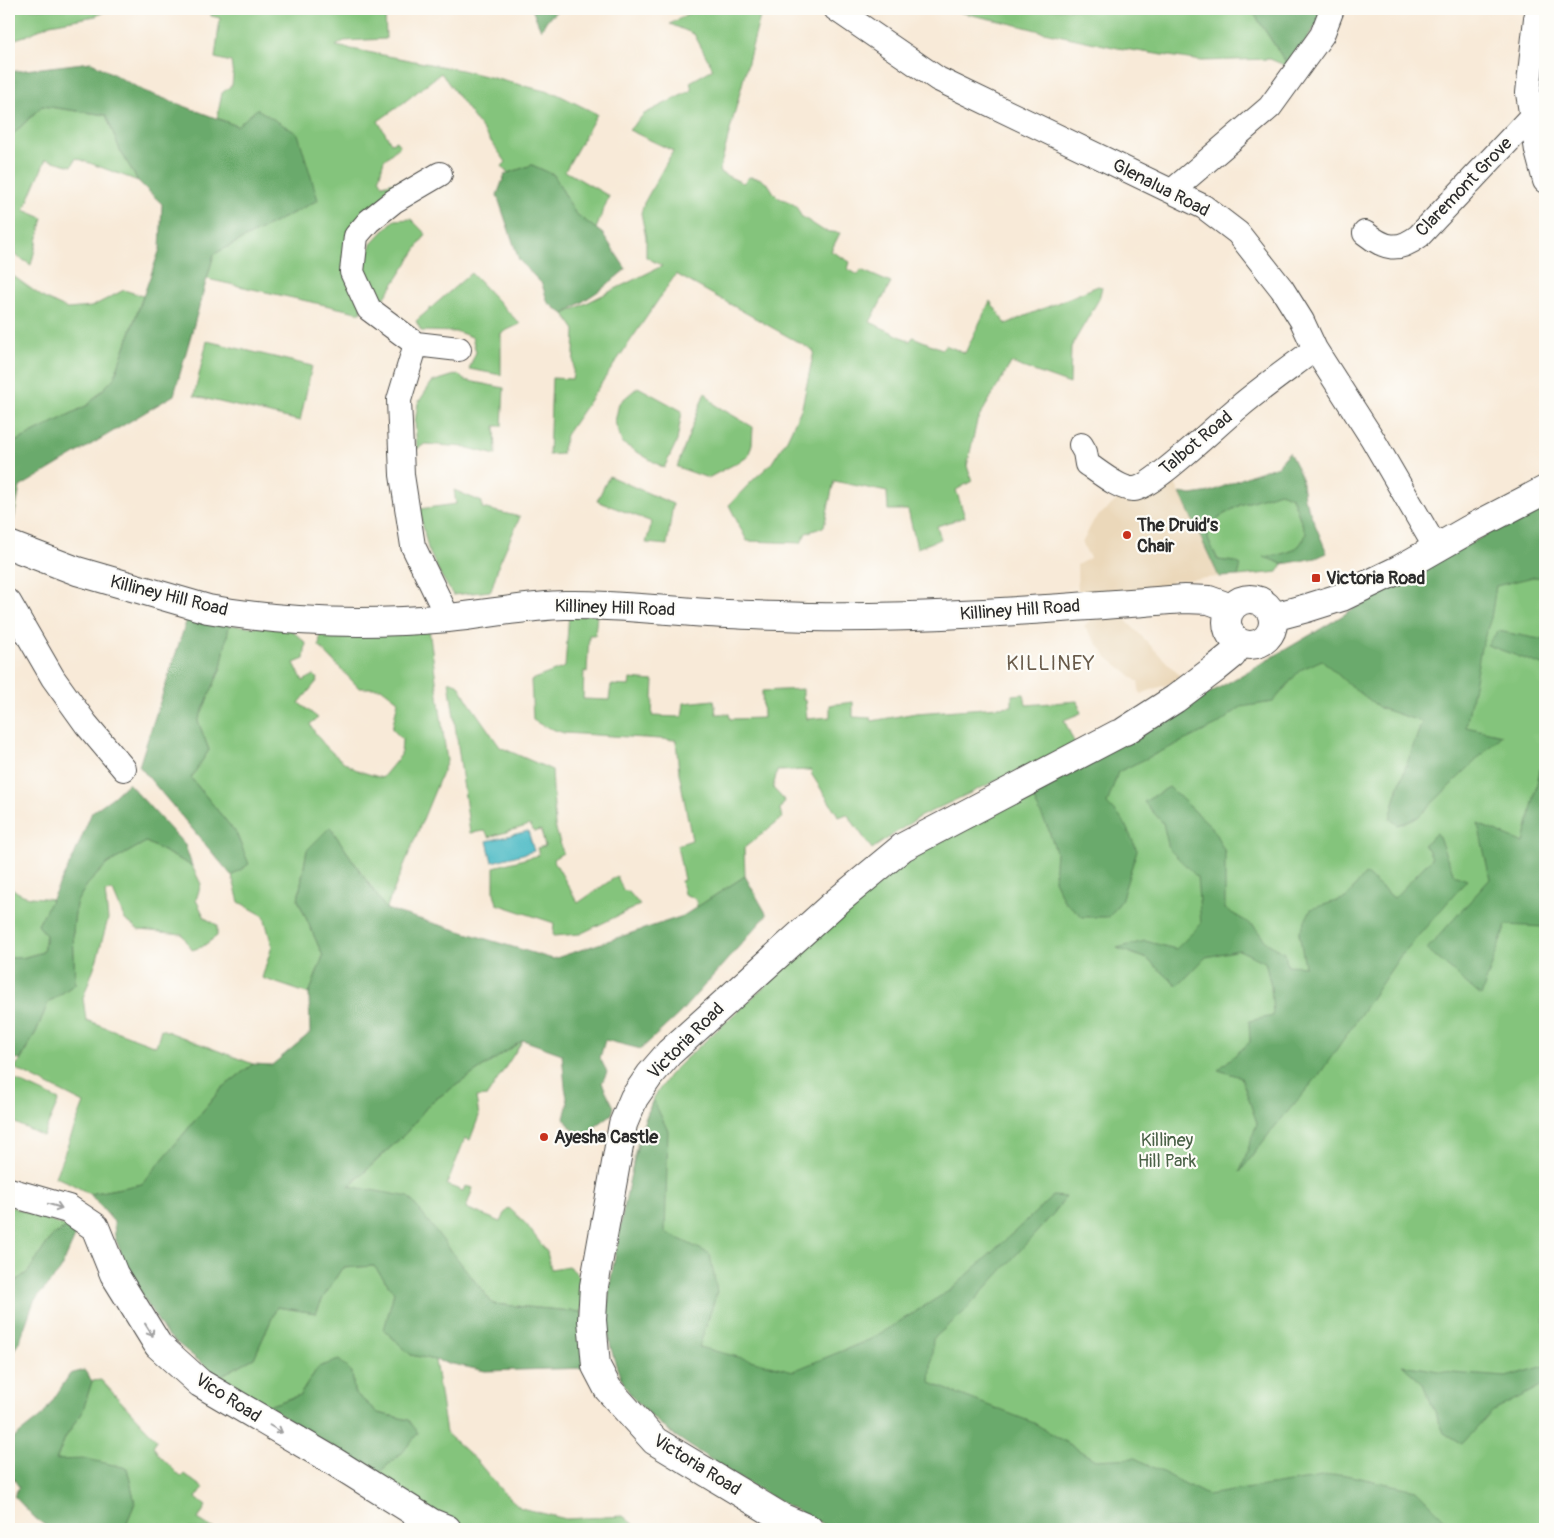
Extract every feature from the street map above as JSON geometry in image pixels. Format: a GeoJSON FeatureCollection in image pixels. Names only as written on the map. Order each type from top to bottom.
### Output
{"type":"FeatureCollection","features":[{"type":"Feature","properties":{"kind":"main road"},"geometry":{"type":"LineString","coordinates":[[1273,617],[1342,597],[1400,569],[1545,490]]}},
{"type":"Feature","properties":{"kind":"main road","name":"Killiney Hill Road"},"geometry":{"type":"LineString","coordinates":[[9,545],[77,571],[208,608],[227,612],[302,619],[373,622],[448,618],[536,606],[567,605],[812,617],[941,616],[1185,599],[1209,600],[1232,608]]}},
{"type":"Feature","properties":{"kind":"main road"},"geometry":{"type":"LineString","coordinates":[[1254,599],[1266,604],[1273,617],[1271,633],[1266,639],[1257,644],[1240,643],[1229,631],[1227,624],[1232,608],[1243,600],[1254,599]]}},
{"type":"Feature","properties":{"kind":"main road","name":"Victoria Road"},"geometry":{"type":"LineString","coordinates":[[809,1529],[781,1517],[655,1441],[608,1389],[596,1366],[592,1320],[594,1286],[624,1124],[634,1098],[650,1074],[669,1053],[834,904],[903,847],[1122,732],[1176,699],[1232,655],[1240,643]]}},
{"type":"Feature","properties":{"kind":"main road","name":"Vico Road"},"geometry":{"type":"LineString","coordinates":[[9,1192],[68,1209],[95,1227],[114,1274],[158,1344],[200,1383],[432,1523],[447,1529]]}},
{"type":"Feature","properties":{"kind":"street"},"geometry":{"type":"LineString","coordinates":[[1172,191],[1270,107],[1322,35],[1332,9]]}},
{"type":"Feature","properties":{"kind":"street"},"geometry":{"type":"LineString","coordinates":[[1539,9],[1536,18],[1528,93],[1536,151],[1545,181]]}},
{"type":"Feature","properties":{"kind":"street","name":"Glenalua Road"},"geometry":{"type":"LineString","coordinates":[[849,12],[938,79],[1204,207],[1233,228],[1282,289],[1302,321],[1316,349],[1426,528],[1436,548]]}},
{"type":"Feature","properties":{"kind":"street","name":"Claremont Grove"},"geometry":{"type":"LineString","coordinates":[[1365,233],[1379,244],[1398,247],[1411,242],[1419,236],[1531,116]]}},
{"type":"Feature","properties":{"kind":"street"},"geometry":{"type":"LineString","coordinates":[[440,174],[394,201],[369,221],[356,236],[352,272],[369,309],[416,344],[459,349]]}},
{"type":"Feature","properties":{"kind":"street"},"geometry":{"type":"LineString","coordinates":[[416,344],[399,400],[402,475],[414,546],[448,618]]}},
{"type":"Feature","properties":{"kind":"street","name":"Talbot Road"},"geometry":{"type":"LineString","coordinates":[[1081,445],[1085,452],[1087,464],[1121,487],[1134,489],[1146,484],[1191,449],[1239,407],[1316,349]]}},
{"type":"Feature","properties":{"kind":"street"},"geometry":{"type":"LineString","coordinates":[[9,602],[54,678],[86,724],[124,769]]}},
{"type":"Feature","properties":{"kind":"shaded area"},"geometry":{"type":"Polygon","coordinates":[[[1172,477],[1219,577],[1171,581],[1172,589],[1078,594],[1077,565],[1090,558],[1082,543],[1094,520],[1123,495],[1130,502],[1172,477]]]}},
{"type":"Feature","properties":{"kind":"shaded area"},"geometry":{"type":"Polygon","coordinates":[[[1118,612],[1183,679],[1140,694],[1138,682],[1107,657],[1084,626],[1096,613],[1118,612]]]}},
{"type":"Feature","properties":{"kind":"green space"},"geometry":{"type":"Polygon","coordinates":[[[9,9],[102,9],[104,12],[96,16],[50,24],[28,35],[9,41],[9,9]]]}},
{"type":"Feature","properties":{"kind":"green space"},"geometry":{"type":"Polygon","coordinates":[[[211,9],[385,9],[386,39],[344,41],[336,46],[461,70],[557,94],[597,114],[565,171],[609,196],[596,229],[575,213],[554,175],[532,165],[508,173],[502,166],[506,162],[441,73],[378,121],[391,143],[396,141],[400,146],[384,160],[379,178],[383,185],[416,176],[365,217],[361,313],[207,279],[214,254],[318,200],[237,126],[217,118],[222,93],[232,85],[233,76],[231,62],[215,58],[220,18],[211,16],[211,9]]]}},
{"type":"Feature","properties":{"kind":"green space"},"geometry":{"type":"Polygon","coordinates":[[[532,9],[559,9],[547,20],[541,30],[532,9]]]}},
{"type":"Feature","properties":{"kind":"green space"},"geometry":{"type":"Polygon","coordinates":[[[697,9],[762,9],[719,172],[743,183],[749,177],[759,178],[769,185],[779,198],[796,206],[801,216],[824,231],[840,233],[831,251],[850,262],[848,269],[858,275],[861,270],[891,283],[870,322],[910,341],[913,337],[942,349],[945,345],[965,353],[990,301],[1006,324],[1098,286],[1102,287],[1099,299],[1071,347],[1070,384],[1011,363],[977,421],[967,466],[972,481],[956,490],[965,517],[937,526],[941,539],[917,548],[908,510],[888,510],[887,492],[834,481],[824,527],[806,533],[801,543],[747,541],[729,505],[771,464],[787,439],[802,407],[814,351],[676,274],[566,435],[562,454],[549,455],[552,378],[572,379],[573,375],[575,330],[564,314],[662,266],[646,257],[646,238],[641,213],[644,203],[673,151],[629,130],[644,114],[692,90],[690,82],[713,69],[694,34],[670,24],[697,9]]]}},
{"type":"Feature","properties":{"kind":"green space"},"geometry":{"type":"Polygon","coordinates":[[[945,9],[1251,9],[1289,67],[1270,59],[1201,61],[1118,48],[945,9]]]}},
{"type":"Feature","properties":{"kind":"green space"},"geometry":{"type":"Polygon","coordinates":[[[1251,9],[1327,9],[1289,67],[1251,9]]]}},
{"type":"Feature","properties":{"kind":"green space"},"geometry":{"type":"Polygon","coordinates":[[[91,62],[144,91],[237,126],[257,109],[298,134],[318,200],[214,254],[174,395],[20,487],[14,520],[9,519],[9,445],[88,405],[114,378],[160,249],[162,204],[138,181],[120,150],[106,115],[42,106],[9,138],[9,72],[91,62]]]}},
{"type":"Feature","properties":{"kind":"green space"},"geometry":{"type":"Polygon","coordinates":[[[42,106],[106,115],[120,150],[138,181],[76,158],[72,166],[46,159],[24,210],[43,218],[31,265],[9,251],[9,138],[42,106]]]}},
{"type":"Feature","properties":{"kind":"green space"},"geometry":{"type":"Polygon","coordinates":[[[532,165],[554,175],[575,213],[603,234],[626,269],[603,288],[564,314],[548,303],[542,284],[519,260],[497,195],[505,174],[532,165]]]}},
{"type":"Feature","properties":{"kind":"green space"},"geometry":{"type":"Polygon","coordinates":[[[411,219],[426,234],[378,308],[364,270],[371,244],[394,220],[411,219]]]}},
{"type":"Feature","properties":{"kind":"green space"},"geometry":{"type":"Polygon","coordinates":[[[9,273],[44,298],[67,309],[91,307],[124,290],[143,296],[114,378],[88,405],[9,445],[9,273]]]}},
{"type":"Feature","properties":{"kind":"green space"},"geometry":{"type":"Polygon","coordinates":[[[471,273],[520,324],[501,333],[501,375],[469,369],[476,352],[472,337],[458,332],[421,331],[416,321],[471,273]]]}},
{"type":"Feature","properties":{"kind":"green space"},"geometry":{"type":"Polygon","coordinates":[[[207,341],[312,366],[300,421],[194,396],[207,341]]]}},
{"type":"Feature","properties":{"kind":"green space"},"geometry":{"type":"Polygon","coordinates":[[[458,374],[464,380],[504,388],[502,426],[495,426],[496,455],[464,447],[425,444],[417,449],[415,422],[418,403],[432,382],[458,374]]]}},
{"type":"Feature","properties":{"kind":"green space"},"geometry":{"type":"Polygon","coordinates":[[[638,387],[682,411],[677,441],[664,468],[622,443],[615,422],[619,403],[638,387]]]}},
{"type":"Feature","properties":{"kind":"green space"},"geometry":{"type":"Polygon","coordinates":[[[705,392],[715,405],[753,427],[752,444],[748,457],[708,478],[677,467],[705,392]]]}},
{"type":"Feature","properties":{"kind":"green space"},"geometry":{"type":"Polygon","coordinates":[[[1289,452],[1301,476],[1304,498],[1327,553],[1316,558],[1283,564],[1264,557],[1289,552],[1299,546],[1306,534],[1292,497],[1280,492],[1240,505],[1221,516],[1208,530],[1208,539],[1218,560],[1235,562],[1241,565],[1238,576],[1219,577],[1180,493],[1191,495],[1210,492],[1278,466],[1289,452]]]}},
{"type":"Feature","properties":{"kind":"green space"},"geometry":{"type":"Polygon","coordinates":[[[609,476],[673,504],[667,545],[646,543],[652,522],[597,501],[609,476]]]}},
{"type":"Feature","properties":{"kind":"green space"},"geometry":{"type":"Polygon","coordinates":[[[454,490],[482,502],[482,508],[520,517],[499,564],[491,591],[453,595],[428,549],[419,509],[456,504],[454,490]]]}},
{"type":"Feature","properties":{"kind":"green space"},"geometry":{"type":"Polygon","coordinates":[[[1280,491],[1292,497],[1306,534],[1303,541],[1290,552],[1265,557],[1283,564],[1278,572],[1238,576],[1240,565],[1235,562],[1218,560],[1208,539],[1208,530],[1221,516],[1240,505],[1280,491]]]}},
{"type":"Feature","properties":{"kind":"green space","name":"Killiney Hill Park"},"geometry":{"type":"Polygon","coordinates":[[[1545,503],[1545,1529],[833,1529],[670,1433],[621,1379],[608,1331],[611,1282],[635,1152],[653,1099],[669,1075],[882,879],[945,839],[1127,742],[1381,592],[1545,503]]]}},
{"type":"Feature","properties":{"kind":"green space"},"geometry":{"type":"Polygon","coordinates":[[[1545,503],[1545,578],[1533,577],[1496,586],[1491,618],[1481,648],[1466,727],[1502,735],[1418,817],[1398,825],[1390,819],[1398,788],[1422,722],[1380,708],[1346,682],[1322,660],[1300,670],[1273,702],[1241,707],[1217,725],[1118,772],[1107,804],[1123,820],[1137,850],[1121,901],[1109,917],[1083,917],[1064,901],[1054,880],[1056,852],[1048,828],[1031,794],[1254,668],[1381,592],[1545,503]]]}},
{"type":"Feature","properties":{"kind":"green space"},"geometry":{"type":"Polygon","coordinates":[[[189,613],[230,621],[221,668],[198,721],[209,750],[191,778],[236,833],[249,864],[232,876],[139,766],[189,613]]]}},
{"type":"Feature","properties":{"kind":"green space"},"geometry":{"type":"Polygon","coordinates":[[[569,613],[597,615],[595,635],[589,635],[587,672],[584,671],[583,699],[609,700],[611,685],[629,686],[630,679],[654,681],[652,716],[682,717],[684,703],[714,700],[716,714],[729,714],[730,719],[763,718],[762,691],[803,689],[807,719],[830,717],[830,705],[853,702],[853,717],[871,718],[872,721],[916,713],[1012,706],[1012,695],[1024,694],[1026,705],[1077,701],[1081,713],[1064,720],[1075,744],[919,817],[872,849],[847,814],[839,817],[812,775],[811,770],[777,771],[773,788],[785,801],[780,809],[782,818],[744,848],[745,876],[697,907],[696,899],[684,894],[681,881],[684,880],[677,845],[692,840],[679,773],[676,740],[564,733],[543,726],[533,720],[531,680],[565,667],[569,613]]]}},
{"type":"Feature","properties":{"kind":"green space"},"geometry":{"type":"Polygon","coordinates":[[[229,625],[290,629],[306,643],[304,659],[294,663],[303,681],[314,675],[318,680],[299,703],[318,718],[310,724],[323,744],[348,765],[382,778],[401,755],[402,739],[392,729],[398,701],[381,688],[359,688],[319,646],[321,626],[429,629],[447,761],[386,909],[330,827],[307,850],[298,900],[323,956],[309,994],[262,978],[272,946],[264,916],[239,902],[232,876],[248,863],[236,833],[191,778],[209,750],[198,721],[221,668],[229,625]]]}},
{"type":"Feature","properties":{"kind":"green space"},"geometry":{"type":"Polygon","coordinates":[[[1498,631],[1545,640],[1545,666],[1487,645],[1498,631]]]}},
{"type":"Feature","properties":{"kind":"green space"},"geometry":{"type":"Polygon","coordinates":[[[449,681],[459,685],[500,747],[552,770],[555,826],[563,853],[553,859],[578,903],[617,876],[623,890],[629,892],[640,905],[580,934],[553,936],[554,923],[497,904],[494,893],[494,867],[539,855],[537,848],[545,846],[541,830],[534,832],[530,825],[489,837],[485,831],[470,833],[449,681]]]}},
{"type":"Feature","properties":{"kind":"green space"},"geometry":{"type":"Polygon","coordinates":[[[1545,747],[1545,927],[1506,925],[1481,996],[1427,949],[1490,879],[1478,824],[1524,843],[1545,747]]]}},
{"type":"Feature","properties":{"kind":"green space"},"geometry":{"type":"Polygon","coordinates":[[[128,783],[185,845],[192,866],[146,842],[107,864],[87,885],[76,903],[73,931],[75,984],[48,1003],[36,1032],[20,1060],[9,1058],[9,958],[22,958],[43,952],[46,935],[38,925],[73,858],[92,812],[128,783]]]}},
{"type":"Feature","properties":{"kind":"green space"},"geometry":{"type":"Polygon","coordinates":[[[1169,787],[1212,827],[1225,852],[1225,909],[1254,926],[1267,943],[1285,953],[1287,965],[1305,966],[1299,933],[1311,909],[1346,898],[1365,874],[1394,898],[1432,858],[1428,849],[1423,845],[1437,833],[1454,875],[1467,880],[1399,958],[1319,1075],[1272,1130],[1240,1172],[1257,1123],[1241,1077],[1218,1070],[1250,1042],[1249,1021],[1273,1016],[1271,986],[1265,962],[1239,950],[1206,957],[1178,986],[1147,959],[1117,948],[1145,941],[1176,949],[1201,924],[1197,877],[1169,849],[1163,823],[1144,802],[1169,787]]]}},
{"type":"Feature","properties":{"kind":"green space"},"geometry":{"type":"Polygon","coordinates":[[[330,827],[386,909],[553,959],[683,916],[745,876],[767,915],[679,1014],[641,1049],[605,1040],[600,1058],[607,1072],[602,1083],[614,1107],[612,1114],[596,1126],[588,1137],[576,1133],[564,1118],[568,1103],[562,1054],[523,1040],[430,1103],[406,1133],[349,1186],[409,1197],[493,1304],[582,1312],[587,1368],[485,1371],[411,1355],[384,1330],[394,1292],[374,1266],[342,1268],[316,1313],[277,1307],[254,1358],[220,1376],[166,1334],[129,1275],[115,1237],[114,1222],[90,1194],[142,1184],[221,1089],[253,1064],[272,1065],[310,1033],[309,994],[323,956],[298,900],[307,850],[330,827]]]}},
{"type":"Feature","properties":{"kind":"green space"},"geometry":{"type":"Polygon","coordinates":[[[146,842],[192,866],[201,884],[196,900],[205,918],[217,925],[217,936],[202,947],[192,950],[182,934],[139,930],[125,920],[113,891],[105,892],[108,919],[97,959],[83,998],[86,1020],[156,1046],[161,1029],[253,1064],[221,1089],[142,1184],[90,1194],[55,1177],[84,1103],[14,1068],[21,1060],[36,1032],[48,1003],[75,984],[73,930],[76,903],[87,885],[107,864],[146,842]]]}},
{"type":"Feature","properties":{"kind":"green space"},"geometry":{"type":"Polygon","coordinates":[[[9,885],[24,895],[52,899],[38,925],[46,934],[43,952],[22,958],[9,958],[9,885]]]}},
{"type":"Feature","properties":{"kind":"green space"},"geometry":{"type":"Polygon","coordinates":[[[523,1040],[487,1096],[476,1097],[479,1116],[470,1140],[465,1138],[447,1185],[463,1191],[465,1186],[473,1188],[466,1208],[501,1222],[509,1208],[526,1224],[547,1252],[551,1269],[568,1266],[578,1276],[583,1292],[582,1312],[493,1304],[461,1265],[349,1187],[406,1133],[430,1103],[523,1040]]]}},
{"type":"Feature","properties":{"kind":"green space"},"geometry":{"type":"Polygon","coordinates":[[[9,1077],[59,1100],[43,1136],[9,1120],[9,1077]]]}},
{"type":"Feature","properties":{"kind":"green space"},"geometry":{"type":"Polygon","coordinates":[[[653,1099],[668,1131],[665,1232],[710,1254],[717,1292],[699,1347],[793,1371],[871,1339],[952,1289],[1053,1196],[1066,1197],[1054,1213],[964,1312],[933,1339],[930,1383],[1034,1423],[1095,1460],[1135,1458],[1207,1495],[1341,1474],[1416,1490],[1455,1529],[833,1529],[784,1504],[720,1466],[658,1423],[629,1392],[620,1376],[614,1359],[607,1321],[610,1284],[633,1166],[653,1099]]]}},
{"type":"Feature","properties":{"kind":"green space"},"geometry":{"type":"Polygon","coordinates":[[[9,1206],[68,1227],[52,1236],[28,1272],[9,1286],[9,1206]]]}},
{"type":"Feature","properties":{"kind":"green space"},"geometry":{"type":"Polygon","coordinates":[[[68,1227],[76,1235],[60,1271],[34,1301],[20,1340],[9,1359],[9,1286],[28,1272],[52,1236],[68,1227]]]}},
{"type":"Feature","properties":{"kind":"green space"},"geometry":{"type":"Polygon","coordinates":[[[374,1266],[394,1292],[411,1355],[435,1360],[446,1433],[477,1461],[502,1491],[521,1508],[566,1519],[623,1516],[639,1529],[467,1529],[439,1515],[376,1475],[402,1453],[409,1420],[378,1413],[354,1392],[352,1372],[318,1367],[300,1395],[268,1406],[220,1376],[254,1358],[277,1307],[316,1313],[342,1268],[374,1266]]]}},
{"type":"Feature","properties":{"kind":"green space"},"geometry":{"type":"Polygon","coordinates":[[[339,1360],[352,1372],[354,1392],[378,1413],[409,1420],[418,1433],[402,1453],[376,1475],[268,1406],[300,1395],[318,1367],[339,1360]]]}},
{"type":"Feature","properties":{"kind":"green space"},"geometry":{"type":"Polygon","coordinates":[[[1402,1365],[1452,1373],[1506,1377],[1545,1366],[1545,1387],[1539,1387],[1493,1411],[1462,1444],[1444,1433],[1423,1384],[1402,1365]]]}},
{"type":"Feature","properties":{"kind":"green space"},"geometry":{"type":"Polygon","coordinates":[[[84,1370],[92,1381],[83,1410],[65,1438],[56,1460],[87,1459],[127,1468],[135,1503],[124,1529],[50,1529],[35,1518],[14,1496],[19,1487],[9,1472],[9,1442],[43,1415],[70,1374],[84,1370]]]}},
{"type":"Feature","properties":{"kind":"green space"},"geometry":{"type":"Polygon","coordinates":[[[101,1380],[157,1440],[153,1446],[159,1455],[181,1477],[184,1474],[203,1488],[196,1498],[206,1506],[198,1519],[214,1529],[124,1529],[135,1503],[127,1468],[56,1461],[65,1438],[83,1410],[92,1381],[101,1380]]]}},
{"type":"Feature","properties":{"kind":"water"},"geometry":{"type":"Polygon","coordinates":[[[528,831],[534,851],[492,862],[487,841],[528,831]]]}},
{"type":"Feature","properties":{"kind":"place","name":"The Druid’s Chair"},"geometry":{"type":"Point","coordinates":[1127,535]}},
{"type":"Feature","properties":{"kind":"place","name":"Victoria Road"},"geometry":{"type":"Point","coordinates":[1316,578]}},
{"type":"Feature","properties":{"kind":"place","name":"Ayesha Castle"},"geometry":{"type":"Point","coordinates":[544,1137]}},
{"type":"Feature","properties":{"kind":"district","name":"KILLINEY"},"geometry":{"type":"Point","coordinates":[1051,663]}}]}
